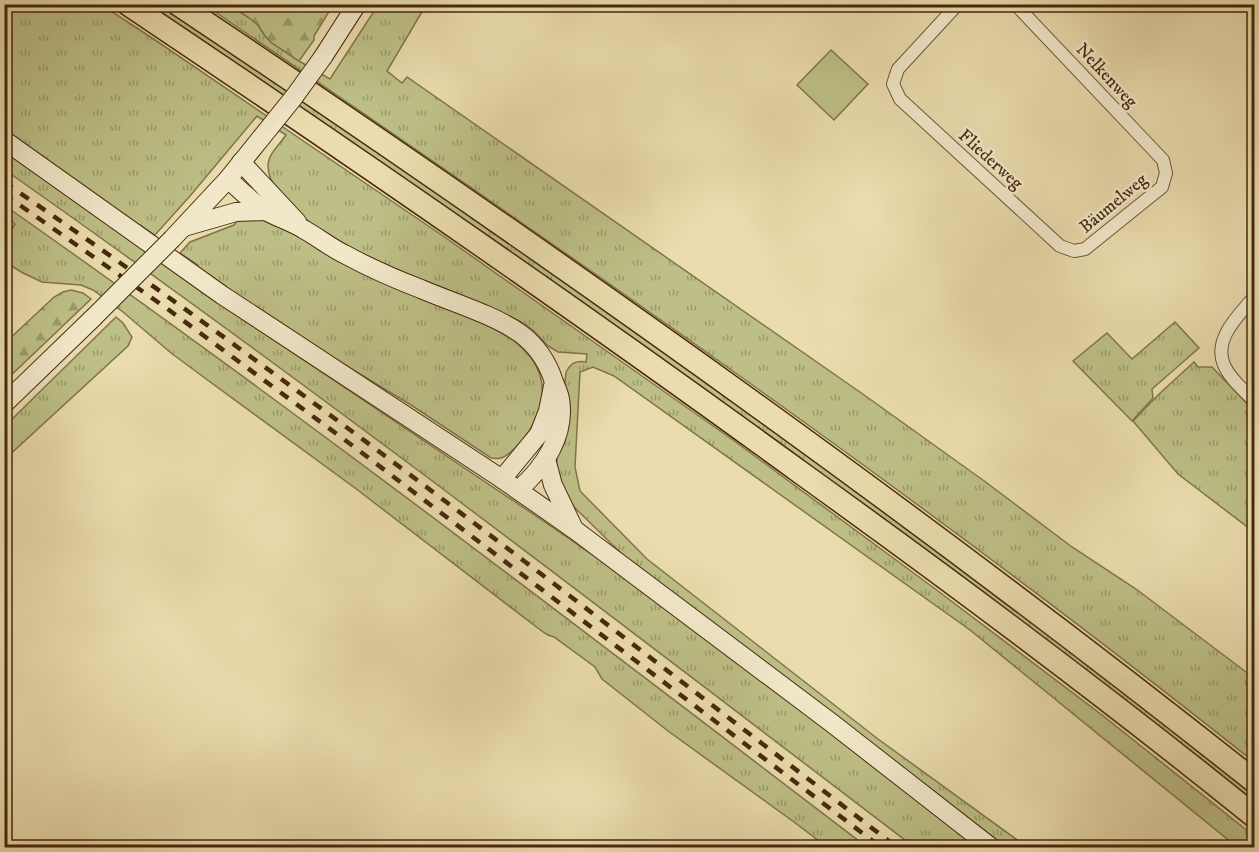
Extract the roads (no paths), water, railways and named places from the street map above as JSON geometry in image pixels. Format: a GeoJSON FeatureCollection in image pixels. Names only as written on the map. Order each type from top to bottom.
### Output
{"type":"FeatureCollection","features":[{"type":"Feature","properties":{"kind":"highway"},"geometry":{"type":"LineString","coordinates":[[128,4],[482,245],[687,390],[946,579],[1254,816]]}},
{"type":"Feature","properties":{"kind":"highway"},"geometry":{"type":"LineString","coordinates":[[178,4],[506,228],[762,409],[1107,665],[1254,781]]}},
{"type":"Feature","properties":{"kind":"main road"},"geometry":{"type":"LineString","coordinates":[[4,404],[94,317],[228,178],[294,97],[357,4]]}},
{"type":"Feature","properties":{"kind":"main road"},"geometry":{"type":"LineString","coordinates":[[4,141],[222,295],[502,479],[575,530],[841,730],[992,848]]}},
{"type":"Feature","properties":{"kind":"main road"},"geometry":{"type":"LineString","coordinates":[[241,162],[302,228]]}},
{"type":"Feature","properties":{"kind":"main road"},"geometry":{"type":"LineString","coordinates":[[228,178],[266,211],[302,228],[363,264],[509,327],[526,338],[540,353],[547,364],[560,397],[560,418],[555,440],[546,459],[518,490]]}},
{"type":"Feature","properties":{"kind":"main road"},"geometry":{"type":"LineString","coordinates":[[177,233],[236,212],[266,211]]}},
{"type":"Feature","properties":{"kind":"main road"},"geometry":{"type":"LineString","coordinates":[[502,479],[539,434],[548,411],[554,382]]}},
{"type":"Feature","properties":{"kind":"main road"},"geometry":{"type":"LineString","coordinates":[[546,459],[553,485],[575,530]]}},
{"type":"Feature","properties":{"kind":"street","name":"Fliederweg"},"geometry":{"type":"LineString","coordinates":[[958,4],[898,69],[893,84],[900,99],[1060,246],[1074,251]]}},
{"type":"Feature","properties":{"kind":"street","name":"Nelkenweg"},"geometry":{"type":"LineString","coordinates":[[1015,4],[1163,160],[1166,173]]}},
{"type":"Feature","properties":{"kind":"street","name":"Bäumelweg"},"geometry":{"type":"LineString","coordinates":[[1074,251],[1085,249],[1162,187],[1166,173]]}},
{"type":"Feature","properties":{"kind":"street"},"geometry":{"type":"LineString","coordinates":[[1254,297],[1227,330],[1220,349],[1224,367],[1254,401]]}},
{"type":"Feature","properties":{"kind":"railway"},"geometry":{"type":"LineString","coordinates":[[4,182],[344,425],[898,848]]}},
{"type":"Feature","properties":{"kind":"railway"},"geometry":{"type":"LineString","coordinates":[[4,194],[169,310],[353,446],[882,848]]}}]}
